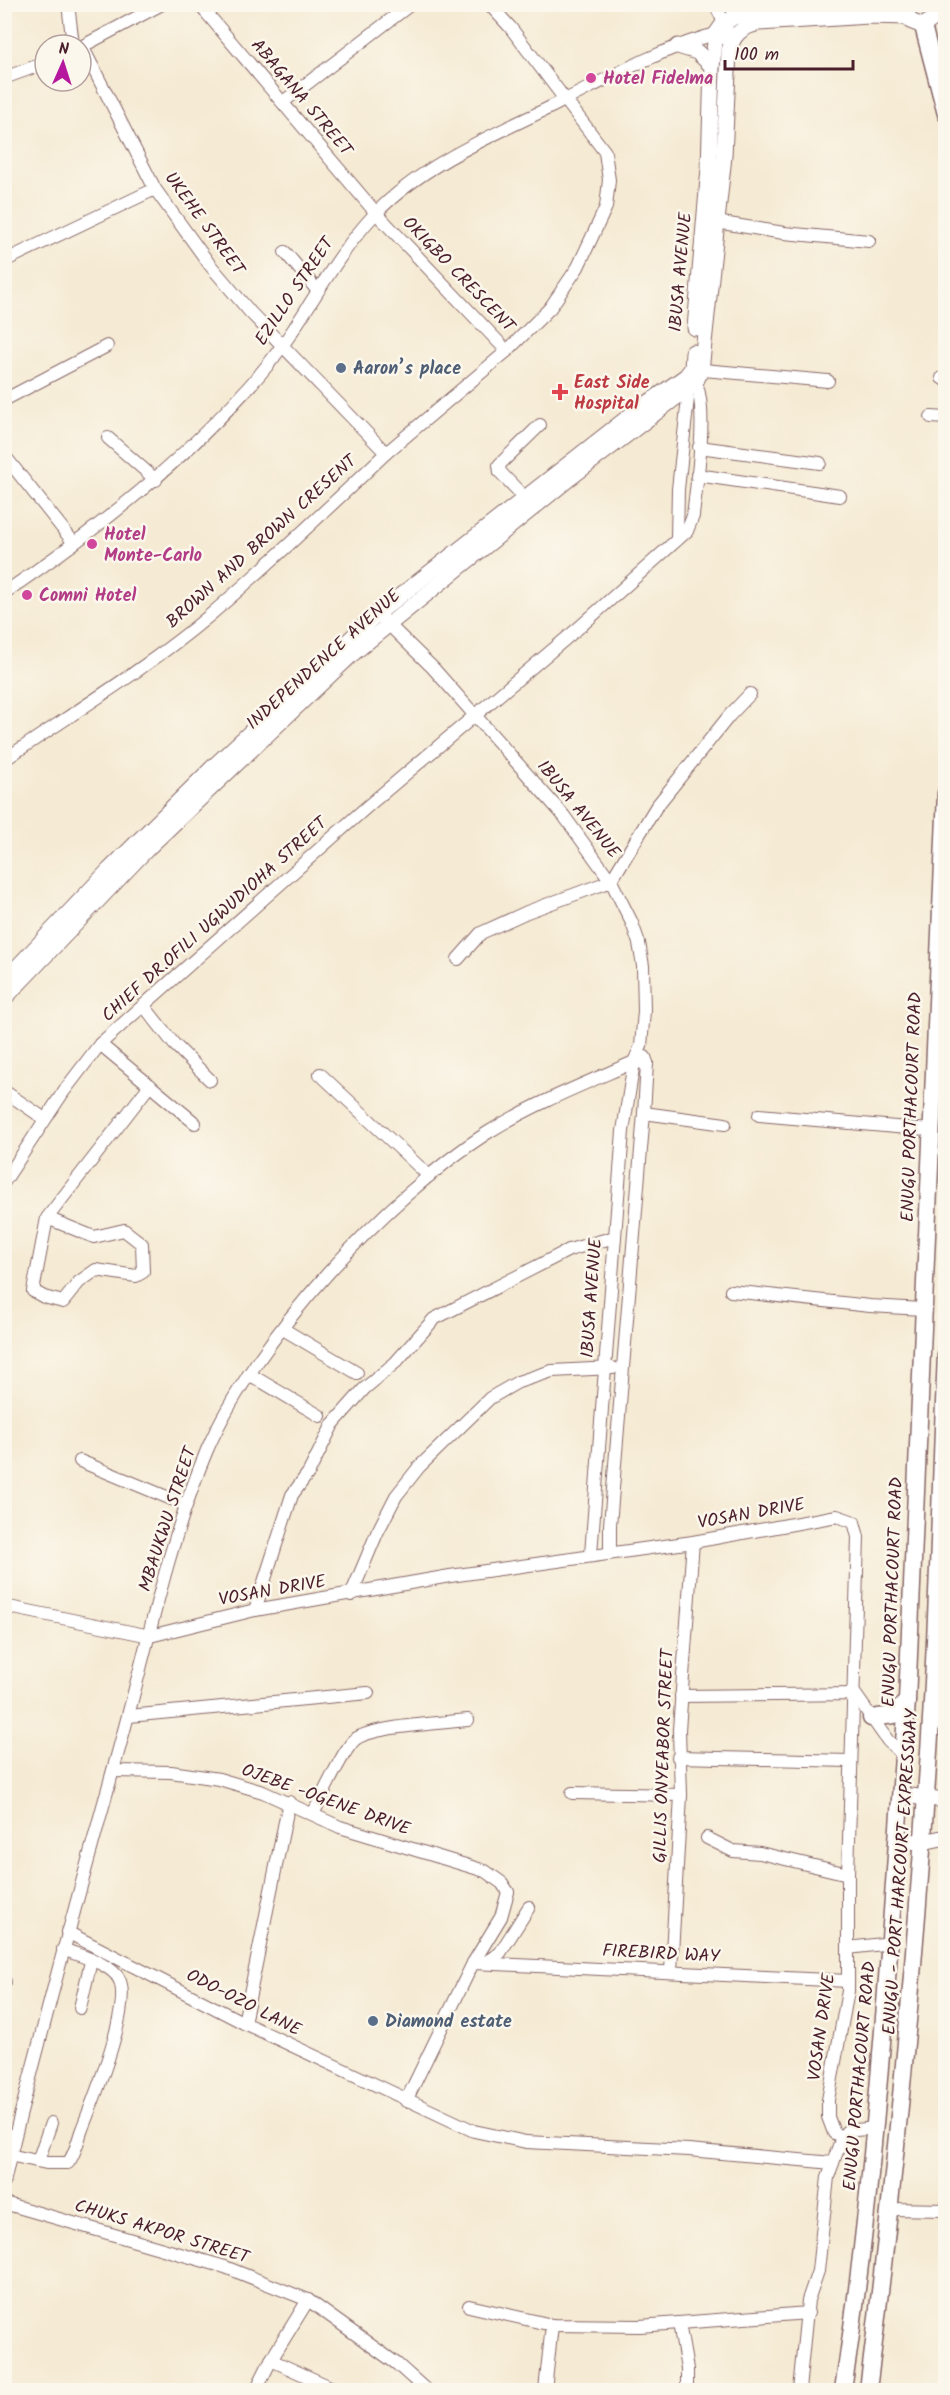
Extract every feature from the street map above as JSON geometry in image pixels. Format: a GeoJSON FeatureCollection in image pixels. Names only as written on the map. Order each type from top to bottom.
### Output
{"type":"FeatureCollection","features":[{"type":"Feature","properties":{"kind":"highway"},"geometry":{"type":"LineString","coordinates":[[934,15],[945,114]]}},
{"type":"Feature","properties":{"kind":"highway","name":"ENUGU PORTHACOURT ROAD"},"geometry":{"type":"LineString","coordinates":[[843,2391],[875,2128],[899,1841],[907,1701],[945,793]]}},
{"type":"Feature","properties":{"kind":"highway","name":"ENUGU - PORT HARCOURT EXPRESSWAY"},"geometry":{"type":"LineString","coordinates":[[868,2391],[890,2210],[913,1981],[925,1797],[938,1723],[945,1355]]}},
{"type":"Feature","properties":{"kind":"highway"},"geometry":{"type":"LineString","coordinates":[[871,1718],[894,1715],[907,1701]]}},
{"type":"Feature","properties":{"kind":"highway"},"geometry":{"type":"LineString","coordinates":[[860,2256],[884,2260]]}},
{"type":"Feature","properties":{"kind":"main road"},"geometry":{"type":"LineString","coordinates":[[720,29],[738,15],[838,4]]}},
{"type":"Feature","properties":{"kind":"main road"},"geometry":{"type":"LineString","coordinates":[[738,15],[835,17],[908,11],[914,24],[934,15]]}},
{"type":"Feature","properties":{"kind":"main road"},"geometry":{"type":"LineString","coordinates":[[733,39],[738,15]]}},
{"type":"Feature","properties":{"kind":"main road","name":"IBUSA AVENUE"},"geometry":{"type":"LineString","coordinates":[[691,377],[709,168],[711,66],[720,29]]}},
{"type":"Feature","properties":{"kind":"main road","name":"IBUSA AVENUE"},"geometry":{"type":"LineString","coordinates":[[691,377],[716,222],[733,39]]}},
{"type":"Feature","properties":{"kind":"main road"},"geometry":{"type":"LineString","coordinates":[[678,46],[701,55],[711,66]]}},
{"type":"Feature","properties":{"kind":"main road","name":"INDEPENDENCE AVENUE"},"geometry":{"type":"LineString","coordinates":[[511,517],[525,498],[691,377]]}},
{"type":"Feature","properties":{"kind":"main road","name":"INDEPENDENCE AVENUE"},"geometry":{"type":"LineString","coordinates":[[4,981],[102,877],[198,782],[383,619],[691,377]]}},
{"type":"Feature","properties":{"kind":"main road","name":"INDEPENDENCE AVENUE"},"geometry":{"type":"LineString","coordinates":[[4,999],[189,808],[350,656],[383,619]]}},
{"type":"Feature","properties":{"kind":"main road"},"geometry":{"type":"LineString","coordinates":[[901,1795],[945,1800]]}},
{"type":"Feature","properties":{"kind":"main road"},"geometry":{"type":"LineString","coordinates":[[899,1841],[923,1842],[945,1837]]}},
{"type":"Feature","properties":{"kind":"street"},"geometry":{"type":"LineString","coordinates":[[68,4],[76,33]]}},
{"type":"Feature","properties":{"kind":"street"},"geometry":{"type":"LineString","coordinates":[[93,39],[162,4]]}},
{"type":"Feature","properties":{"kind":"street","name":"ABAGANA STREET"},"geometry":{"type":"LineString","coordinates":[[199,4],[376,213]]}},
{"type":"Feature","properties":{"kind":"street"},"geometry":{"type":"LineString","coordinates":[[283,102],[411,4]]}},
{"type":"Feature","properties":{"kind":"street"},"geometry":{"type":"LineString","coordinates":[[489,4],[510,27],[605,152],[609,180],[606,207],[591,242],[564,290],[507,351]]}},
{"type":"Feature","properties":{"kind":"street"},"geometry":{"type":"LineString","coordinates":[[715,4],[720,29],[733,39]]}},
{"type":"Feature","properties":{"kind":"street","name":"EZILLO STREET"},"geometry":{"type":"LineString","coordinates":[[4,593],[156,480],[208,430],[282,346],[338,258],[376,213],[409,184],[446,160],[565,100],[678,46],[720,29]]}},
{"type":"Feature","properties":{"kind":"street"},"geometry":{"type":"LineString","coordinates":[[4,78],[33,67]]}},
{"type":"Feature","properties":{"kind":"street","name":"UKEHE STREET"},"geometry":{"type":"LineString","coordinates":[[93,72],[155,189],[210,265],[282,346]]}},
{"type":"Feature","properties":{"kind":"street"},"geometry":{"type":"LineString","coordinates":[[4,261],[155,189]]}},
{"type":"Feature","properties":{"kind":"street","name":"OKIGBO CRESCENT"},"geometry":{"type":"LineString","coordinates":[[376,213],[507,351],[386,453]]}},
{"type":"Feature","properties":{"kind":"street"},"geometry":{"type":"LineString","coordinates":[[716,222],[784,233],[869,241]]}},
{"type":"Feature","properties":{"kind":"street"},"geometry":{"type":"LineString","coordinates":[[285,252],[317,291]]}},
{"type":"Feature","properties":{"kind":"street"},"geometry":{"type":"LineString","coordinates":[[4,400],[106,346]]}},
{"type":"Feature","properties":{"kind":"street","name":"BROWN AND BROWN CRESENT"},"geometry":{"type":"LineString","coordinates":[[4,760],[143,665],[208,617],[315,521],[386,453],[282,346]]}},
{"type":"Feature","properties":{"kind":"street"},"geometry":{"type":"LineString","coordinates":[[691,377],[828,381]]}},
{"type":"Feature","properties":{"kind":"street","name":"IBUSA AVENUE"},"geometry":{"type":"LineString","coordinates":[[474,715],[582,625],[691,525],[699,447],[700,398],[691,377]]}},
{"type":"Feature","properties":{"kind":"street","name":"IBUSA AVENUE"},"geometry":{"type":"LineString","coordinates":[[677,538],[678,489],[691,377]]}},
{"type":"Feature","properties":{"kind":"street"},"geometry":{"type":"LineString","coordinates":[[931,417],[945,418]]}},
{"type":"Feature","properties":{"kind":"street"},"geometry":{"type":"LineString","coordinates":[[525,498],[500,472],[499,465],[540,425]]}},
{"type":"Feature","properties":{"kind":"street"},"geometry":{"type":"LineString","coordinates":[[108,438],[156,480]]}},
{"type":"Feature","properties":{"kind":"street"},"geometry":{"type":"LineString","coordinates":[[699,447],[820,463]]}},
{"type":"Feature","properties":{"kind":"street"},"geometry":{"type":"LineString","coordinates":[[4,455],[74,543]]}},
{"type":"Feature","properties":{"kind":"street"},"geometry":{"type":"LineString","coordinates":[[697,475],[840,496]]}},
{"type":"Feature","properties":{"kind":"street","name":"IBUSA AVENUE"},"geometry":{"type":"LineString","coordinates":[[383,619],[404,637],[564,816],[611,881],[639,943],[644,1011],[640,1046],[634,1062],[624,1131],[591,1554]]}},
{"type":"Feature","properties":{"kind":"street"},"geometry":{"type":"LineString","coordinates":[[458,958],[481,933],[527,912],[611,881],[656,807],[729,716],[750,694]]}},
{"type":"Feature","properties":{"kind":"street","name":"CHIEF DR.OFILI UGWUDIOHA STREET"},"geometry":{"type":"LineString","coordinates":[[6,1178],[64,1090],[100,1044],[474,715]]}},
{"type":"Feature","properties":{"kind":"street"},"geometry":{"type":"LineString","coordinates":[[144,1006],[174,1044],[210,1080]]}},
{"type":"Feature","properties":{"kind":"street"},"geometry":{"type":"LineString","coordinates":[[100,1044],[195,1123]]}},
{"type":"Feature","properties":{"kind":"street","name":"IBUSA AVENUE"},"geometry":{"type":"LineString","coordinates":[[610,1552],[609,1525],[647,1063],[640,1046]]}},
{"type":"Feature","properties":{"kind":"street","name":"MBAUKWU STREET"},"geometry":{"type":"LineString","coordinates":[[4,2182],[67,1932],[186,1505],[211,1442],[249,1374],[301,1304],[362,1240],[429,1176],[490,1131],[544,1101],[634,1062],[647,1063]]}},
{"type":"Feature","properties":{"kind":"street"},"geometry":{"type":"LineString","coordinates":[[320,1074],[429,1176]]}},
{"type":"Feature","properties":{"kind":"street"},"geometry":{"type":"LineString","coordinates":[[47,1218],[94,1237],[124,1230],[142,1244],[143,1272],[136,1276],[96,1270],[79,1282],[63,1302],[44,1297],[33,1291],[47,1218],[150,1085]]}},
{"type":"Feature","properties":{"kind":"street"},"geometry":{"type":"LineString","coordinates":[[4,1091],[39,1115]]}},
{"type":"Feature","properties":{"kind":"street"},"geometry":{"type":"LineString","coordinates":[[644,1113],[725,1124]]}},
{"type":"Feature","properties":{"kind":"street"},"geometry":{"type":"LineString","coordinates":[[759,1115],[930,1130]]}},
{"type":"Feature","properties":{"kind":"street"},"geometry":{"type":"LineString","coordinates":[[255,1610],[292,1495],[309,1472],[333,1424],[364,1389],[396,1362],[434,1319],[569,1250],[615,1237]]}},
{"type":"Feature","properties":{"kind":"street"},"geometry":{"type":"LineString","coordinates":[[731,1291],[870,1306],[923,1308]]}},
{"type":"Feature","properties":{"kind":"street"},"geometry":{"type":"LineString","coordinates":[[283,1329],[357,1373]]}},
{"type":"Feature","properties":{"kind":"street"},"geometry":{"type":"LineString","coordinates":[[351,1594],[382,1522],[396,1496],[419,1467],[490,1398],[518,1382],[552,1371],[622,1368]]}},
{"type":"Feature","properties":{"kind":"street"},"geometry":{"type":"LineString","coordinates":[[249,1374],[320,1416]]}},
{"type":"Feature","properties":{"kind":"street"},"geometry":{"type":"LineString","coordinates":[[80,1461],[186,1505]]}},
{"type":"Feature","properties":{"kind":"street","name":"VOSAN DRIVE"},"geometry":{"type":"LineString","coordinates":[[4,1606],[150,1636],[255,1610],[450,1576],[591,1554],[693,1542],[837,1516],[854,1522],[858,1537],[855,1694],[850,1761],[848,1981],[828,2100],[828,2117],[834,2133],[842,2137]]}},
{"type":"Feature","properties":{"kind":"street","name":"GILLIS ONYEABOR STREET"},"geometry":{"type":"LineString","coordinates":[[671,1971],[681,1795],[678,1756],[681,1696],[693,1542]]}},
{"type":"Feature","properties":{"kind":"street"},"geometry":{"type":"LineString","coordinates":[[129,1716],[368,1693]]}},
{"type":"Feature","properties":{"kind":"street"},"geometry":{"type":"LineString","coordinates":[[681,1696],[855,1694],[888,1741],[903,1755]]}},
{"type":"Feature","properties":{"kind":"street"},"geometry":{"type":"LineString","coordinates":[[314,1815],[343,1755],[357,1738],[380,1732],[468,1720]]}},
{"type":"Feature","properties":{"kind":"street"},"geometry":{"type":"LineString","coordinates":[[678,1756],[850,1761]]}},
{"type":"Feature","properties":{"kind":"street","name":"OJEBE -OGENE DRIVE"},"geometry":{"type":"LineString","coordinates":[[113,1771],[171,1772],[207,1777],[263,1792],[352,1831],[485,1871],[502,1883],[507,1892],[507,1901],[479,1963]]}},
{"type":"Feature","properties":{"kind":"street"},"geometry":{"type":"LineString","coordinates":[[572,1793],[681,1795]]}},
{"type":"Feature","properties":{"kind":"street"},"geometry":{"type":"LineString","coordinates":[[244,2023],[289,1802]]}},
{"type":"Feature","properties":{"kind":"street"},"geometry":{"type":"LineString","coordinates":[[707,1838],[734,1851],[760,1853],[848,1874]]}},
{"type":"Feature","properties":{"kind":"street"},"geometry":{"type":"LineString","coordinates":[[406,2101],[479,1963],[500,1953],[529,1907]]}},
{"type":"Feature","properties":{"kind":"street","name":"ODO-OZO LANE"},"geometry":{"type":"LineString","coordinates":[[67,1932],[244,2023],[474,2131],[526,2142],[689,2150],[833,2163]]}},
{"type":"Feature","properties":{"kind":"street"},"geometry":{"type":"LineString","coordinates":[[848,1948],[891,1943]]}},
{"type":"Feature","properties":{"kind":"street"},"geometry":{"type":"LineString","coordinates":[[9,2155],[62,2164],[71,2159],[109,2056],[123,1989],[119,1978],[111,1970],[63,1949]]}},
{"type":"Feature","properties":{"kind":"street"},"geometry":{"type":"LineString","coordinates":[[80,2008],[91,1961]]}},
{"type":"Feature","properties":{"kind":"street","name":"FIREBIRD WAY"},"geometry":{"type":"LineString","coordinates":[[479,1963],[848,1981]]}},
{"type":"Feature","properties":{"kind":"street"},"geometry":{"type":"LineString","coordinates":[[38,2161],[51,2122]]}},
{"type":"Feature","properties":{"kind":"street"},"geometry":{"type":"LineString","coordinates":[[798,2391],[811,2289],[818,2271],[825,2195],[833,2163],[842,2137],[847,2131],[875,2128]]}},
{"type":"Feature","properties":{"kind":"street","name":"CHUKS AKPOR STREET"},"geometry":{"type":"LineString","coordinates":[[4,2203],[225,2267],[308,2300],[397,2364],[426,2391]]}},
{"type":"Feature","properties":{"kind":"street"},"geometry":{"type":"LineString","coordinates":[[890,2210],[945,2210]]}},
{"type":"Feature","properties":{"kind":"street"},"geometry":{"type":"LineString","coordinates":[[256,2391],[271,2360],[308,2300]]}},
{"type":"Feature","properties":{"kind":"street"},"geometry":{"type":"LineString","coordinates":[[469,2306],[552,2325],[640,2326],[808,2313]]}},
{"type":"Feature","properties":{"kind":"street"},"geometry":{"type":"LineString","coordinates":[[679,2323],[687,2368],[687,2391]]}},
{"type":"Feature","properties":{"kind":"street"},"geometry":{"type":"LineString","coordinates":[[545,2391],[552,2325]]}},
{"type":"Feature","properties":{"kind":"street"},"geometry":{"type":"LineString","coordinates":[[271,2360],[337,2391]]}},
{"type":"Feature","properties":{"kind":"place","name":"Hotel Fidelma"},"geometry":{"type":"Point","coordinates":[591,78]}},
{"type":"Feature","properties":{"kind":"place","name":"Aaron’s place"},"geometry":{"type":"Point","coordinates":[341,368]}},
{"type":"Feature","properties":{"kind":"place","name":"East Side Hospital"},"geometry":{"type":"Point","coordinates":[560,392]}},
{"type":"Feature","properties":{"kind":"place","name":"Hotel Monte-Carlo"},"geometry":{"type":"Point","coordinates":[92,544]}},
{"type":"Feature","properties":{"kind":"place","name":"Comni Hotel"},"geometry":{"type":"Point","coordinates":[27,595]}},
{"type":"Feature","properties":{"kind":"place","name":"Diamond estate"},"geometry":{"type":"Point","coordinates":[373,2021]}}]}
